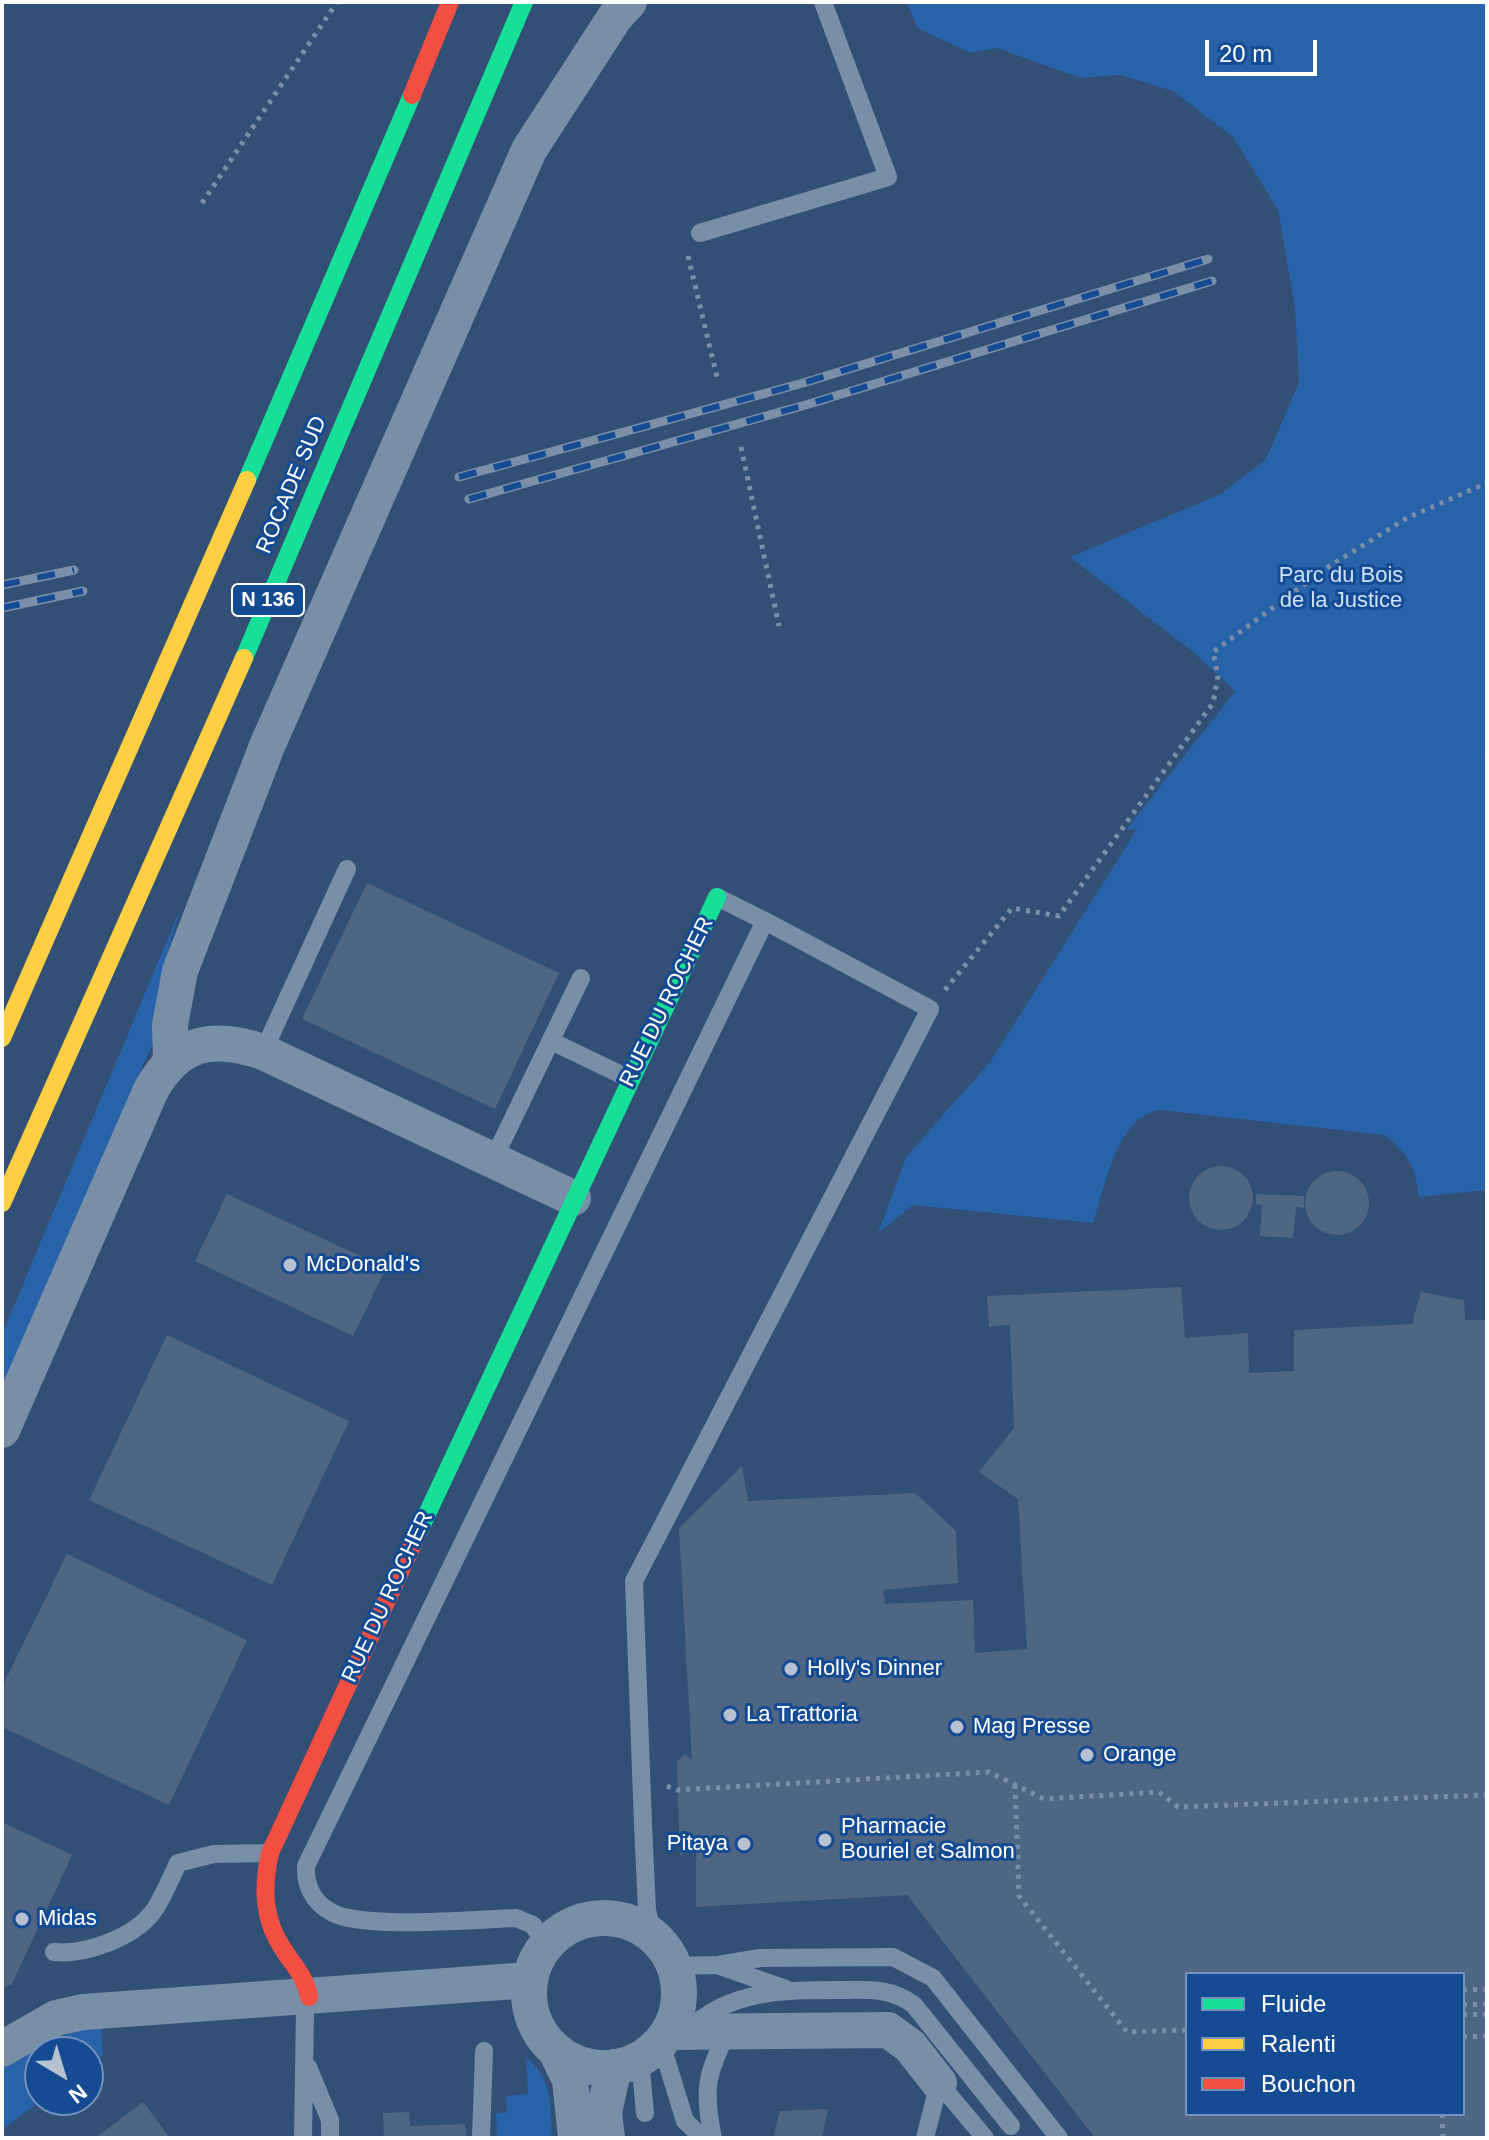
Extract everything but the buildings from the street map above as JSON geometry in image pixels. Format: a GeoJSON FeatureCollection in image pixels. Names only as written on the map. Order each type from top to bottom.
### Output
{"type":"FeatureCollection","features":[{"type":"Feature","properties":{"kind":"main road","name":"ROCADE SUD"},"geometry":{"type":"LineString","coordinates":[[2,1038],[350,242],[450,2]]}},
{"type":"Feature","properties":{"kind":"main road","name":"ROCADE SUD"},"geometry":{"type":"LineString","coordinates":[[2,1203],[237,672],[524,2]]}},
{"type":"Feature","properties":{"kind":"main road","name":"RUE DU ROCHER"},"geometry":{"type":"LineString","coordinates":[[307,2004],[307,1982],[279,1944],[267,1917],[262,1890],[270,1853],[573,1198],[717,897]]}},
{"type":"Feature","properties":{"kind":"street"},"geometry":{"type":"LineString","coordinates":[[171,1060],[170,1025],[180,971],[267,746],[529,150],[607,29],[629,2]]}},
{"type":"Feature","properties":{"kind":"street"},"geometry":{"type":"LineString","coordinates":[[2,1430],[151,1090],[171,1060],[194,1047],[216,1042],[237,1043],[263,1052],[573,1198]]}},
{"type":"Feature","properties":{"kind":"street"},"geometry":{"type":"LineString","coordinates":[[607,2138],[604,2112],[654,2046],[679,1999],[674,1966],[653,1936],[623,1921],[589,1920],[559,1933],[546,1945],[530,1980],[531,2012],[545,2040],[556,2051],[584,2066],[654,2046],[728,2031],[888,2030],[910,2046],[939,2083]]}},
{"type":"Feature","properties":{"kind":"street"},"geometry":{"type":"LineString","coordinates":[[2,2049],[56,2018],[83,2012],[307,2004],[530,1980]]}},
{"type":"Feature","properties":{"kind":"street"},"geometry":{"type":"LineString","coordinates":[[556,2051],[570,2080],[576,2138]]}},
{"type":"Feature","properties":{"kind":"lane"},"geometry":{"type":"LineString","coordinates":[[700,233],[888,177],[823,2]]}},
{"type":"Feature","properties":{"kind":"lane"},"geometry":{"type":"LineString","coordinates":[[263,1052],[347,869]]}},
{"type":"Feature","properties":{"kind":"lane","name":"RUE DU ROCHER"},"geometry":{"type":"LineString","coordinates":[[717,897],[930,1009]]}},
{"type":"Feature","properties":{"kind":"lane"},"geometry":{"type":"LineString","coordinates":[[546,1945],[533,1925],[516,1918],[386,1921],[351,1919],[331,1913],[309,1891],[306,1866],[765,921]]}},
{"type":"Feature","properties":{"kind":"lane"},"geometry":{"type":"LineString","coordinates":[[493,1160],[581,978]]}},
{"type":"Feature","properties":{"kind":"lane"},"geometry":{"type":"LineString","coordinates":[[653,1936],[647,1910],[634,1647],[634,1581],[930,1009]]}},
{"type":"Feature","properties":{"kind":"lane"},"geometry":{"type":"LineString","coordinates":[[551,1041],[630,1079]]}},
{"type":"Feature","properties":{"kind":"lane"},"geometry":{"type":"LineString","coordinates":[[54,1952],[72,1954],[120,1937],[154,1911],[178,1863],[214,1854],[270,1853]]}},
{"type":"Feature","properties":{"kind":"lane"},"geometry":{"type":"LineString","coordinates":[[674,1966],[718,1965],[760,1958],[893,1957],[933,1978],[1059,2138]]}},
{"type":"Feature","properties":{"kind":"lane"},"geometry":{"type":"LineString","coordinates":[[718,1965],[786,1989]]}},
{"type":"Feature","properties":{"kind":"lane"},"geometry":{"type":"LineString","coordinates":[[645,2113],[654,2046],[707,2012],[739,1999],[786,1989],[881,1990],[900,1994],[914,2005],[1011,2126]]}},
{"type":"Feature","properties":{"kind":"lane"},"geometry":{"type":"LineString","coordinates":[[303,2138],[307,2004]]}},
{"type":"Feature","properties":{"kind":"lane"},"geometry":{"type":"LineString","coordinates":[[713,2138],[704,2096],[707,2076],[728,2031]]}},
{"type":"Feature","properties":{"kind":"lane"},"geometry":{"type":"LineString","coordinates":[[654,2046],[685,2121],[703,2138]]}},
{"type":"Feature","properties":{"kind":"lane"},"geometry":{"type":"LineString","coordinates":[[481,2138],[484,2051]]}},
{"type":"Feature","properties":{"kind":"lane"},"geometry":{"type":"LineString","coordinates":[[306,2061],[330,2120],[330,2138]]}},
{"type":"Feature","properties":{"kind":"lane"},"geometry":{"type":"LineString","coordinates":[[925,2138],[939,2083]]}},
{"type":"Feature","properties":{"kind":"lane"},"geometry":{"type":"LineString","coordinates":[[939,2083],[985,2138]]}},
{"type":"Feature","properties":{"kind":"path"},"geometry":{"type":"LineString","coordinates":[[202,203],[337,2]]}},
{"type":"Feature","properties":{"kind":"path"},"geometry":{"type":"LineString","coordinates":[[686,247],[717,377]]}},
{"type":"Feature","properties":{"kind":"path"},"geometry":{"type":"LineString","coordinates":[[741,447],[779,626]]}},
{"type":"Feature","properties":{"kind":"path"},"geometry":{"type":"LineString","coordinates":[[930,1009],[1012,908],[1059,916],[1213,703],[1218,676],[1213,652],[1325,569],[1407,518],[1487,483]]}},
{"type":"Feature","properties":{"kind":"path"},"geometry":{"type":"LineString","coordinates":[[642,1785],[663,1784],[677,1790],[989,1772],[1044,1799],[1159,1792],[1178,1807],[1487,1795]]}},
{"type":"Feature","properties":{"kind":"path"},"geometry":{"type":"LineString","coordinates":[[1015,1785],[1019,1896],[1127,2032],[1185,2030]]}},
{"type":"Feature","properties":{"kind":"path"},"geometry":{"type":"LineString","coordinates":[[1465,1990],[1487,1989]]}},
{"type":"Feature","properties":{"kind":"path"},"geometry":{"type":"LineString","coordinates":[[1465,2005],[1487,2004]]}},
{"type":"Feature","properties":{"kind":"path"},"geometry":{"type":"LineString","coordinates":[[1465,2015],[1487,2014]]}},
{"type":"Feature","properties":{"kind":"path"},"geometry":{"type":"LineString","coordinates":[[1465,2037],[1487,2036]]}},
{"type":"Feature","properties":{"kind":"path"},"geometry":{"type":"LineString","coordinates":[[1442,2116],[1443,2138]]}},
{"type":"Feature","properties":{"kind":"green space","name":"Parc du Bois de la Justice"},"geometry":{"type":"Polygon","coordinates":[[[907,2],[1487,2],[1487,752],[1482,754],[1487,754],[1487,1190],[1419,1197],[1409,1162],[1384,1135],[1159,1110],[1144,1116],[1122,1140],[1093,1223],[913,1205],[878,1233],[906,1157],[990,1062],[1137,829],[1126,830],[1235,691],[1192,651],[1070,557],[1221,494],[1266,459],[1299,382],[1295,308],[1278,210],[1233,137],[1173,91],[1120,75],[1080,78],[997,48],[970,53],[917,28],[907,2]]]}},
{"type":"Feature","properties":{"kind":"green space"},"geometry":{"type":"Polygon","coordinates":[[[181,907],[168,951],[157,1034],[2,1387],[2,1334],[181,907]]]}},
{"type":"Feature","properties":{"kind":"green space"},"geometry":{"type":"Polygon","coordinates":[[[101,2025],[102,2036],[64,2036],[101,2025]]]}},
{"type":"Feature","properties":{"kind":"green space"},"geometry":{"type":"Polygon","coordinates":[[[24,2055],[24,2114],[2,2130],[2,2065],[24,2055]]]}},
{"type":"Feature","properties":{"kind":"green space"},"geometry":{"type":"Polygon","coordinates":[[[526,2057],[546,2084],[552,2138],[497,2138],[496,2113],[507,2112],[506,2096],[528,2094],[526,2057]]]}},
{"type":"Feature","properties":{"kind":"railway"},"geometry":{"type":"LineString","coordinates":[[459,477],[803,383],[1208,259]]}},
{"type":"Feature","properties":{"kind":"railway"},"geometry":{"type":"LineString","coordinates":[[469,499],[809,404],[1212,281]]}},
{"type":"Feature","properties":{"kind":"railway"},"geometry":{"type":"LineString","coordinates":[[2,585],[74,570]]}},
{"type":"Feature","properties":{"kind":"railway"},"geometry":{"type":"LineString","coordinates":[[2,608],[83,591]]}},
{"type":"Feature","properties":{"kind":"traffic: fast"},"geometry":{"type":"LineString","coordinates":[[244,658],[524,2]]}},
{"type":"Feature","properties":{"kind":"traffic: fast"},"geometry":{"type":"LineString","coordinates":[[247,480],[412,95]]}},
{"type":"Feature","properties":{"kind":"traffic: fast"},"geometry":{"type":"LineString","coordinates":[[419,1531],[717,897]]}},
{"type":"Feature","properties":{"kind":"traffic: slow"},"geometry":{"type":"LineString","coordinates":[[2,1038],[247,480]]}},
{"type":"Feature","properties":{"kind":"traffic: slow"},"geometry":{"type":"LineString","coordinates":[[2,1203],[244,658]]}},
{"type":"Feature","properties":{"kind":"traffic: jam"},"geometry":{"type":"LineString","coordinates":[[412,95],[450,2]]}},
{"type":"Feature","properties":{"kind":"traffic: jam"},"geometry":{"type":"LineString","coordinates":[[309,1997],[303,1978],[278,1940],[268,1917],[265,1892],[270,1853],[419,1531]]}},
{"type":"Feature","properties":{"kind":"place","name":"McDonald's"},"geometry":{"type":"Point","coordinates":[290,1265]}},
{"type":"Feature","properties":{"kind":"place","name":"Holly's Dinner"},"geometry":{"type":"Point","coordinates":[791,1669]}},
{"type":"Feature","properties":{"kind":"place","name":"La Trattoria"},"geometry":{"type":"Point","coordinates":[730,1715]}},
{"type":"Feature","properties":{"kind":"place","name":"Mag Presse"},"geometry":{"type":"Point","coordinates":[957,1727]}},
{"type":"Feature","properties":{"kind":"place","name":"Orange"},"geometry":{"type":"Point","coordinates":[1087,1755]}},
{"type":"Feature","properties":{"kind":"place","name":"Pharmacie Bouriel et Salmon"},"geometry":{"type":"Point","coordinates":[825,1840]}},
{"type":"Feature","properties":{"kind":"place","name":"Pitaya"},"geometry":{"type":"Point","coordinates":[744,1844]}},
{"type":"Feature","properties":{"kind":"place","name":"Midas"},"geometry":{"type":"Point","coordinates":[22,1919]}}]}
